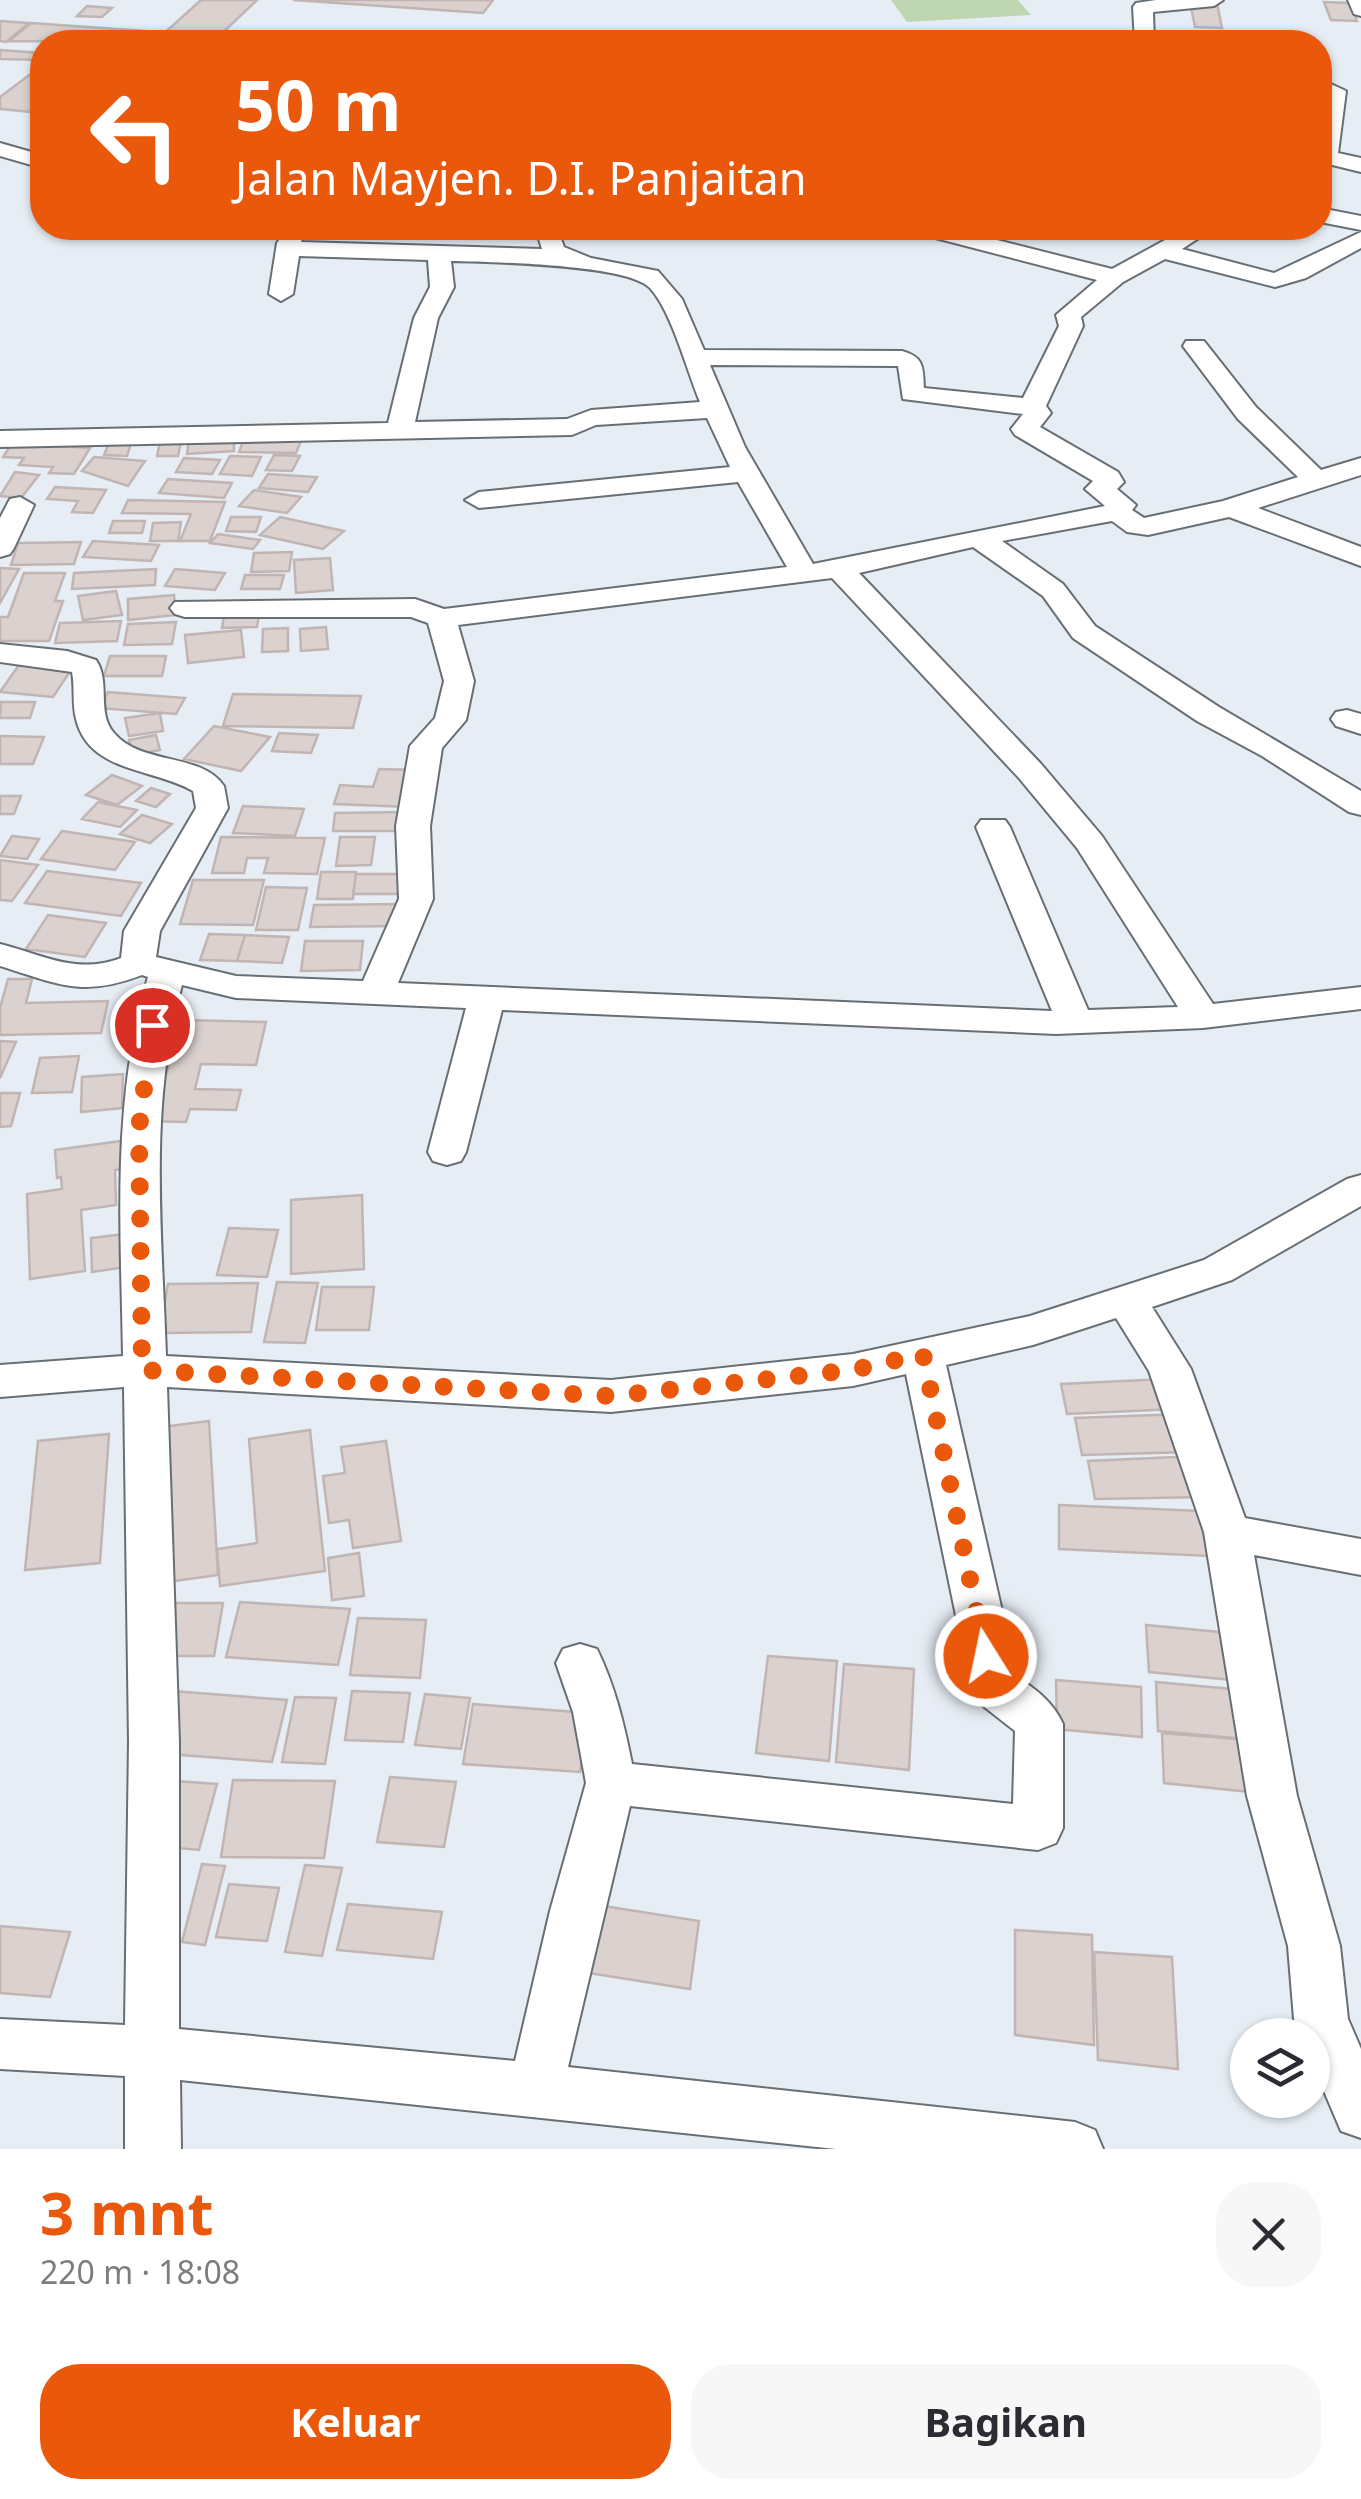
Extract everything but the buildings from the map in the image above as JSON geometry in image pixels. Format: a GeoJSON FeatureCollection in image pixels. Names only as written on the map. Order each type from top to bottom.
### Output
{"type":"FeatureCollection","features":[{"type":"Feature","properties":{"kind":"street"},"geometry":{"type":"LineString","coordinates":[[1144,30],[1143,8],[1214,0]]}},
{"type":"Feature","properties":{"kind":"street"},"geometry":{"type":"LineString","coordinates":[[1357,0],[1361,10]]}},
{"type":"Feature","properties":{"kind":"street"},"geometry":{"type":"LineString","coordinates":[[1332,89],[1336,90],[1332,120]]}},
{"type":"Feature","properties":{"kind":"street"},"geometry":{"type":"LineString","coordinates":[[0,149],[30,158]]}},
{"type":"Feature","properties":{"kind":"street"},"geometry":{"type":"LineString","coordinates":[[1332,158],[1361,165]]}},
{"type":"Feature","properties":{"kind":"street"},"geometry":{"type":"LineString","coordinates":[[1341,219],[1361,200]]}},
{"type":"Feature","properties":{"kind":"street"},"geometry":{"type":"LineString","coordinates":[[1162,251],[1275,280],[1298,273],[1361,238]]}},
{"type":"Feature","properties":{"kind":"street"},"geometry":{"type":"LineString","coordinates":[[281,294],[293,240]]}},
{"type":"Feature","properties":{"kind":"street"},"geometry":{"type":"LineString","coordinates":[[314,240],[564,258],[650,276],[670,298],[746,473],[805,574]]}},
{"type":"Feature","properties":{"kind":"street"},"geometry":{"type":"LineString","coordinates":[[551,240],[564,258]]}},
{"type":"Feature","properties":{"kind":"street"},"geometry":{"type":"LineString","coordinates":[[1013,240],[1115,276]]}},
{"type":"Feature","properties":{"kind":"street"},"geometry":{"type":"LineString","coordinates":[[1032,407],[1071,326],[1068,316],[1115,276],[1182,240]]}},
{"type":"Feature","properties":{"kind":"street"},"geometry":{"type":"LineString","coordinates":[[400,433],[426,318],[442,287],[439,252]]}},
{"type":"Feature","properties":{"kind":"street"},"geometry":{"type":"LineString","coordinates":[[1195,346],[1247,413],[1316,480]]}},
{"type":"Feature","properties":{"kind":"street"},"geometry":{"type":"LineString","coordinates":[[185,608],[415,608],[441,618],[840,569],[1117,512],[1122,506],[1099,489],[1110,480],[1024,430],[1038,412],[1032,407],[912,394],[910,362],[906,360],[696,357]]}},
{"type":"Feature","properties":{"kind":"street"},"geometry":{"type":"LineString","coordinates":[[0,439],[572,428],[590,418],[717,409]]}},
{"type":"Feature","properties":{"kind":"street"},"geometry":{"type":"LineString","coordinates":[[1117,512],[1144,527],[1231,508],[1361,466]]}},
{"type":"Feature","properties":{"kind":"street"},"geometry":{"type":"LineString","coordinates":[[479,500],[746,473]]}},
{"type":"Feature","properties":{"kind":"street"},"geometry":{"type":"LineString","coordinates":[[0,548],[20,505]]}},
{"type":"Feature","properties":{"kind":"street"},"geometry":{"type":"LineString","coordinates":[[1231,508],[1361,557]]}},
{"type":"Feature","properties":{"kind":"street"},"geometry":{"type":"LineString","coordinates":[[978,538],[1051,589],[1066,603],[1074,622],[1084,632],[1208,714],[1273,748],[1361,805]]}},
{"type":"Feature","properties":{"kind":"street"},"geometry":{"type":"LineString","coordinates":[[840,569],[1030,771],[1090,843],[1203,1017]]}},
{"type":"Feature","properties":{"kind":"street"},"geometry":{"type":"LineString","coordinates":[[375,995],[416,899],[413,826],[426,746],[450,720],[460,681],[441,618]]}},
{"type":"Feature","properties":{"kind":"street"},"geometry":{"type":"LineString","coordinates":[[0,652],[85,666],[92,685],[92,722],[112,751],[195,776],[208,786],[213,798],[212,808],[137,946],[155,989],[139,1129],[154,1742],[153,2149]]}},
{"type":"Feature","properties":{"kind":"street"},"geometry":{"type":"LineString","coordinates":[[994,827],[1075,1022]]}},
{"type":"Feature","properties":{"kind":"street"},"geometry":{"type":"LineString","coordinates":[[0,955],[78,978],[102,978],[155,989],[236,987],[1075,1022],[1203,1017],[1361,998]]}},
{"type":"Feature","properties":{"kind":"street"},"geometry":{"type":"LineString","coordinates":[[447,1152],[486,1000]]}},
{"type":"Feature","properties":{"kind":"street"},"geometry":{"type":"LineString","coordinates":[[0,1381],[142,1370],[611,1396],[853,1370],[1033,1330],[1218,1270],[1361,1188]]}},
{"type":"Feature","properties":{"kind":"street"},"geometry":{"type":"LineString","coordinates":[[1126,1300],[1170,1369],[1227,1532],[1272,1796],[1314,1946],[1321,2019],[1361,2112]]}},
{"type":"Feature","properties":{"kind":"street"},"geometry":{"type":"LineString","coordinates":[[611,1783],[1038,1828],[1039,1724],[1022,1704],[995,1688],[923,1354]]}},
{"type":"Feature","properties":{"kind":"street"},"geometry":{"type":"LineString","coordinates":[[1227,1532],[1361,1557]]}},
{"type":"Feature","properties":{"kind":"street"},"geometry":{"type":"LineString","coordinates":[[536,2089],[576,1911],[611,1783],[597,1712],[580,1664]]}},
{"type":"Feature","properties":{"kind":"street"},"geometry":{"type":"LineString","coordinates":[[0,2044],[152,2052],[536,2089],[1075,2149]]}},
{"type":"Feature","properties":{"kind":"green space"},"geometry":{"type":"Polygon","coordinates":[[[891,0],[1018,0],[1031,15],[907,22],[891,0]]]}},
{"type":"Feature","properties":{"kind":"route"},"geometry":{"type":"LineString","coordinates":[[152,1025],[139,1129],[142,1370],[611,1396],[853,1370],[923,1354],[986,1656]]}}]}
